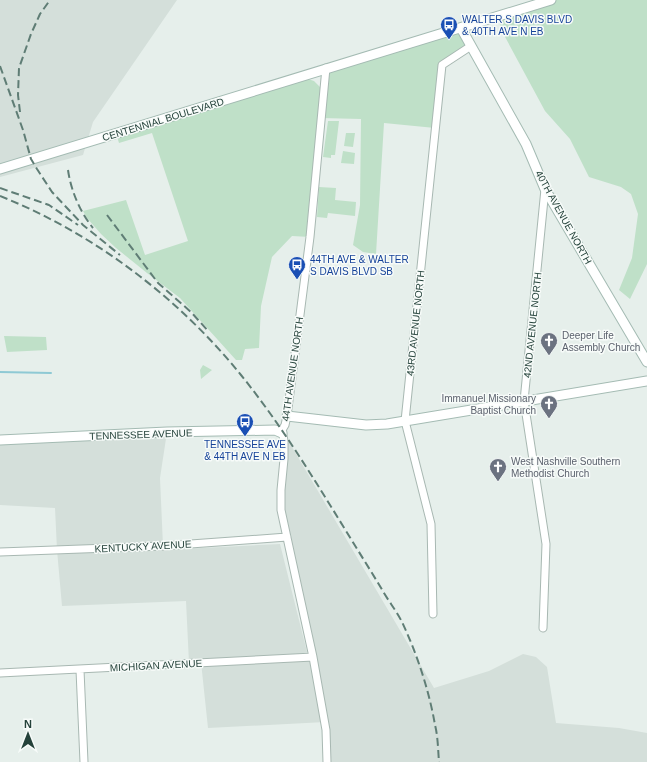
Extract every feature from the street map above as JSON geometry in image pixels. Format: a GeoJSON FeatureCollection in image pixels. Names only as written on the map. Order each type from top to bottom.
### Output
{"type":"FeatureCollection","features":[{"type":"Feature","properties":{"kind":"street","name":"CENTENNIAL BOULEVARD"},"geometry":{"type":"LineString","coordinates":[[0,169],[551,0]]}},
{"type":"Feature","properties":{"kind":"street","name":"40TH AVENUE NORTH"},"geometry":{"type":"LineString","coordinates":[[461,28],[526,144],[545,189],[647,362]]}},
{"type":"Feature","properties":{"kind":"street","name":"43RD AVENUE NORTH"},"geometry":{"type":"LineString","coordinates":[[434,614],[431,524],[405,421],[442,65],[471,46]]}},
{"type":"Feature","properties":{"kind":"street","name":"44TH AVENUE NORTH"},"geometry":{"type":"LineString","coordinates":[[326,68],[310,237],[287,416],[282,433],[284,441],[284,459],[281,510],[313,657],[326,730],[327,762]]}},
{"type":"Feature","properties":{"kind":"street","name":"42ND AVENUE NORTH"},"geometry":{"type":"LineString","coordinates":[[543,628],[546,544],[524,402],[545,189]]}},
{"type":"Feature","properties":{"kind":"street"},"geometry":{"type":"LineString","coordinates":[[287,416],[366,425],[405,421],[647,381]]}},
{"type":"Feature","properties":{"kind":"street","name":"TENNESSEE AVENUE"},"geometry":{"type":"LineString","coordinates":[[0,440],[167,432],[275,430],[282,433]]}},
{"type":"Feature","properties":{"kind":"street","name":"KENTUCKY AVENUE"},"geometry":{"type":"LineString","coordinates":[[0,552],[163,546],[287,538]]}},
{"type":"Feature","properties":{"kind":"street","name":"MICHIGAN AVENUE"},"geometry":{"type":"LineString","coordinates":[[0,673],[313,657]]}},
{"type":"Feature","properties":{"kind":"street"},"geometry":{"type":"LineString","coordinates":[[80,670],[84,762]]}},
{"type":"Feature","properties":{"kind":"shaded area"},"geometry":{"type":"Polygon","coordinates":[[[0,0],[177,0],[93,122],[83,155],[0,177],[0,0]]]}},
{"type":"Feature","properties":{"kind":"shaded area"},"geometry":{"type":"Polygon","coordinates":[[[282,430],[434,688],[489,671],[523,654],[536,657],[547,667],[556,723],[619,728],[647,733],[647,762],[327,762],[325,722],[208,728],[201,662],[189,663],[186,601],[62,606],[55,508],[0,505],[0,436],[167,432],[160,478],[163,546],[182,549],[280,544],[321,708],[281,510],[282,430]]]}},
{"type":"Feature","properties":{"kind":"green space"},"geometry":{"type":"Polygon","coordinates":[[[551,0],[647,0],[647,264],[630,299],[619,290],[632,258],[638,214],[631,194],[621,187],[589,177],[570,139],[545,111],[504,35],[497,17],[551,0]]]}},
{"type":"Feature","properties":{"kind":"green space"},"geometry":{"type":"Polygon","coordinates":[[[461,28],[471,46],[442,65],[435,128],[384,123],[376,254],[363,252],[353,245],[360,205],[361,119],[321,118],[310,237],[292,236],[272,257],[261,306],[259,348],[245,349],[242,360],[236,360],[180,298],[116,248],[101,234],[83,211],[126,200],[145,255],[188,241],[152,133],[119,143],[116,133],[305,78],[314,81],[324,91],[326,68],[461,28]]]}},
{"type":"Feature","properties":{"kind":"green space"},"geometry":{"type":"Polygon","coordinates":[[[328,121],[339,121],[335,155],[331,155],[331,158],[323,157],[328,121]]]}},
{"type":"Feature","properties":{"kind":"green space"},"geometry":{"type":"Polygon","coordinates":[[[346,133],[355,133],[353,147],[344,146],[346,133]]]}},
{"type":"Feature","properties":{"kind":"green space"},"geometry":{"type":"Polygon","coordinates":[[[343,151],[355,153],[354,164],[341,163],[343,151]]]}},
{"type":"Feature","properties":{"kind":"green space"},"geometry":{"type":"Polygon","coordinates":[[[319,187],[336,188],[335,200],[356,202],[355,216],[328,213],[327,218],[317,217],[319,187]]]}},
{"type":"Feature","properties":{"kind":"green space"},"geometry":{"type":"Polygon","coordinates":[[[4,336],[46,337],[47,350],[7,352],[4,336]]]}},
{"type":"Feature","properties":{"kind":"green space"},"geometry":{"type":"Polygon","coordinates":[[[203,365],[212,370],[201,379],[200,370],[203,365]]]}},
{"type":"Feature","properties":{"kind":"waterway"},"geometry":{"type":"LineString","coordinates":[[0,372],[51,373]]}},
{"type":"Feature","properties":{"kind":"railway"},"geometry":{"type":"LineString","coordinates":[[20,112],[18,95],[19,68],[40,14],[50,0]]}},
{"type":"Feature","properties":{"kind":"railway"},"geometry":{"type":"LineString","coordinates":[[0,66],[23,130],[31,159],[37,169],[52,192],[83,225],[120,255]]}},
{"type":"Feature","properties":{"kind":"railway"},"geometry":{"type":"LineString","coordinates":[[68,170],[71,186],[77,201],[93,228]]}},
{"type":"Feature","properties":{"kind":"railway"},"geometry":{"type":"LineString","coordinates":[[0,188],[49,205],[78,225]]}},
{"type":"Feature","properties":{"kind":"railway"},"geometry":{"type":"LineString","coordinates":[[0,196],[34,211],[68,229],[101,248],[132,270],[190,319],[216,346],[255,393],[307,468],[402,622],[413,647],[426,685],[437,734],[439,762]]}},
{"type":"Feature","properties":{"kind":"railway"},"geometry":{"type":"LineString","coordinates":[[107,215],[158,283],[191,312],[209,332]]}},
{"type":"Feature","properties":{"kind":"place","name":"WALTER S DAVIS BLVD & 40TH AVE N EB"},"geometry":{"type":"Point","coordinates":[449,40]}},
{"type":"Feature","properties":{"kind":"place","name":"44TH AVE & WALTER S DAVIS BLVD SB"},"geometry":{"type":"Point","coordinates":[297,280]}},
{"type":"Feature","properties":{"kind":"place","name":"Deeper Life Assembly Church"},"geometry":{"type":"Point","coordinates":[549,356]}},
{"type":"Feature","properties":{"kind":"place","name":"Immanuel Missionary Baptist Church"},"geometry":{"type":"Point","coordinates":[549,419]}},
{"type":"Feature","properties":{"kind":"place","name":"TENNESSEE AVE & 44TH AVE N EB"},"geometry":{"type":"Point","coordinates":[245,437]}},
{"type":"Feature","properties":{"kind":"place","name":"West Nashville Southern Methodist Church"},"geometry":{"type":"Point","coordinates":[498,482]}}]}
